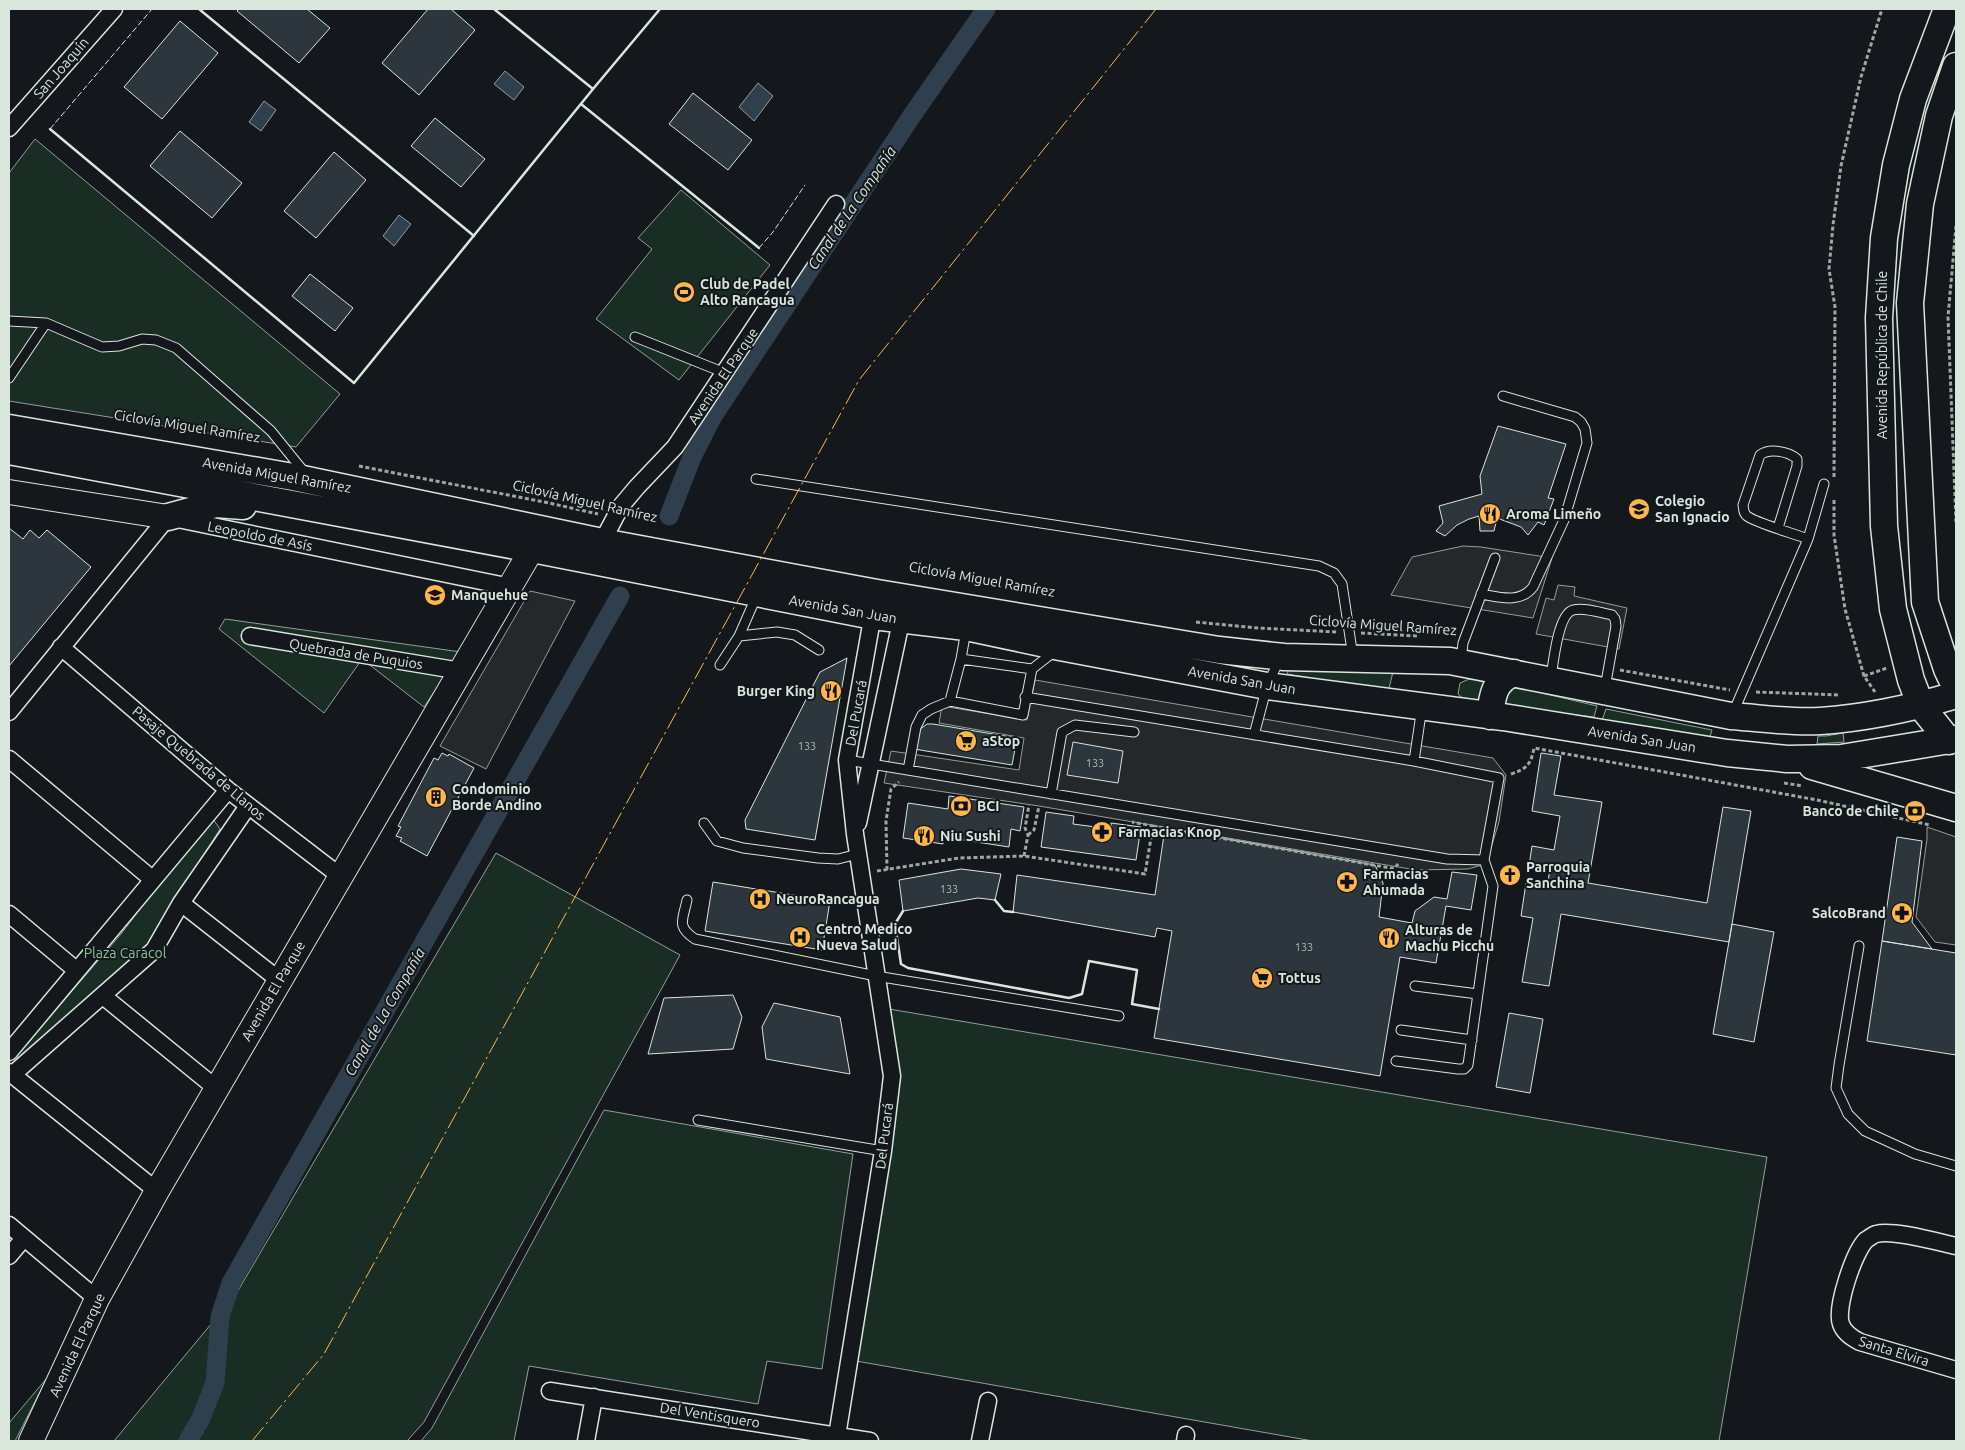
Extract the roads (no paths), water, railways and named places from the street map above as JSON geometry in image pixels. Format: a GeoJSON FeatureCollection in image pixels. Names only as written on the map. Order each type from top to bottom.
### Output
{"type":"FeatureCollection","features":[{"type":"Feature","properties":{"kind":"main road","name":"Avenida República de Chile"},"geometry":{"type":"LineString","coordinates":[[1947,9],[1924,67],[1904,132],[1890,198],[1881,278],[1880,428],[1884,526],[1893,609],[1911,680],[1921,706],[1954,744]]}},
{"type":"Feature","properties":{"kind":"main road","name":"Avenida República de Chile"},"geometry":{"type":"LineString","coordinates":[[1956,66],[1939,116],[1920,204],[1910,303],[1925,602],[1947,669],[1956,688]]}},
{"type":"Feature","properties":{"kind":"main road","name":"Avenida Miguel Ramírez"},"geometry":{"type":"LineString","coordinates":[[9,428],[312,481],[538,539]]}},
{"type":"Feature","properties":{"kind":"main road","name":"Avenida Miguel Ramírez"},"geometry":{"type":"LineString","coordinates":[[9,451],[330,511],[538,539]]}},
{"type":"Feature","properties":{"kind":"main road"},"geometry":{"type":"LineString","coordinates":[[168,517],[216,504],[330,511]]}},
{"type":"Feature","properties":{"kind":"main road","name":"Avenida San Juan"},"geometry":{"type":"LineString","coordinates":[[538,539],[602,542],[904,609],[1284,657],[1450,662],[1514,673],[1550,682],[1607,680],[1732,716],[1819,721],[1921,706],[1956,695]]}},
{"type":"Feature","properties":{"kind":"main road","name":"Avenida San Juan"},"geometry":{"type":"LineString","coordinates":[[538,539],[758,592],[875,604]]}},
{"type":"Feature","properties":{"kind":"main road","name":"Avenida San Juan"},"geometry":{"type":"LineString","coordinates":[[904,609],[966,627],[1060,647],[1267,686],[1490,716],[1727,753],[1787,759],[1841,758],[1954,744]]}},
{"type":"Feature","properties":{"kind":"main road"},"geometry":{"type":"LineString","coordinates":[[1490,716],[1493,696],[1500,680],[1514,673]]}},
{"type":"Feature","properties":{"kind":"main road"},"geometry":{"type":"LineString","coordinates":[[1727,753],[1734,746],[1737,730],[1737,725],[1732,716]]}},
{"type":"Feature","properties":{"kind":"main road"},"geometry":{"type":"LineString","coordinates":[[1787,759],[1956,808]]}},
{"type":"Feature","properties":{"kind":"street","name":"San Joaquín"},"geometry":{"type":"LineString","coordinates":[[9,128],[114,9]]}},
{"type":"Feature","properties":{"kind":"street","name":"Avenida El Parque"},"geometry":{"type":"LineString","coordinates":[[602,542],[614,519],[636,487],[675,447],[836,204]]}},
{"type":"Feature","properties":{"kind":"street","name":"Leopoldo de Asís"},"geometry":{"type":"LineString","coordinates":[[9,492],[168,517],[510,587]]}},
{"type":"Feature","properties":{"kind":"street"},"geometry":{"type":"LineString","coordinates":[[9,712],[168,517]]}},
{"type":"Feature","properties":{"kind":"street","name":"Avenida El Parque"},"geometry":{"type":"LineString","coordinates":[[31,1441],[97,1299],[157,1191],[538,539]]}},
{"type":"Feature","properties":{"kind":"street","name":"Del Pucará"},"geometry":{"type":"LineString","coordinates":[[837,1436],[883,1151],[892,1076],[855,834],[847,760],[875,604]]}},
{"type":"Feature","properties":{"kind":"street","name":"Del Pucará"},"geometry":{"type":"LineString","coordinates":[[855,834],[872,764],[904,609]]}},
{"type":"Feature","properties":{"kind":"street","name":"Quebrada de Puquios"},"geometry":{"type":"LineString","coordinates":[[250,636],[461,671]]}},
{"type":"Feature","properties":{"kind":"street","name":"Pasaje Quebrada de Llanos"},"geometry":{"type":"LineString","coordinates":[[61,647],[228,790],[340,876]]}},
{"type":"Feature","properties":{"kind":"street"},"geometry":{"type":"LineString","coordinates":[[9,759],[152,878]]}},
{"type":"Feature","properties":{"kind":"street"},"geometry":{"type":"LineString","coordinates":[[9,1052],[152,878],[228,790]]}},
{"type":"Feature","properties":{"kind":"street"},"geometry":{"type":"LineString","coordinates":[[157,1191],[11,1073],[103,996],[154,950],[182,902],[248,806]]}},
{"type":"Feature","properties":{"kind":"street"},"geometry":{"type":"LineString","coordinates":[[182,902],[279,980]]}},
{"type":"Feature","properties":{"kind":"street"},"geometry":{"type":"LineString","coordinates":[[9,914],[76,970]]}},
{"type":"Feature","properties":{"kind":"street"},"geometry":{"type":"LineString","coordinates":[[103,996],[217,1089]]}},
{"type":"Feature","properties":{"kind":"street"},"geometry":{"type":"LineString","coordinates":[[9,1225],[97,1299]]}},
{"type":"Feature","properties":{"kind":"street","name":"Santa Elvira"},"geometry":{"type":"LineString","coordinates":[[1956,1246],[1886,1232],[1875,1234],[1866,1240],[1858,1252],[1848,1279],[1839,1315],[1841,1325],[1849,1336],[1860,1342],[1956,1370]]}},
{"type":"Feature","properties":{"kind":"street"},"geometry":{"type":"LineString","coordinates":[[9,1256],[24,1238]]}},
{"type":"Feature","properties":{"kind":"street","name":"Del Ventisquero"},"geometry":{"type":"LineString","coordinates":[[550,1391],[870,1441]]}},
{"type":"Feature","properties":{"kind":"street"},"geometry":{"type":"LineString","coordinates":[[586,1441],[594,1397]]}},
{"type":"Feature","properties":{"kind":"street"},"geometry":{"type":"LineString","coordinates":[[980,1441],[988,1402]]}},
{"type":"Feature","properties":{"kind":"lane"},"geometry":{"type":"LineString","coordinates":[[9,321],[46,323],[102,347],[119,346],[142,339],[156,340],[176,348],[271,431],[312,481]]}},
{"type":"Feature","properties":{"kind":"lane"},"geometry":{"type":"LineString","coordinates":[[9,378],[46,323]]}},
{"type":"Feature","properties":{"kind":"lane"},"geometry":{"type":"LineString","coordinates":[[635,337],[725,373]]}},
{"type":"Feature","properties":{"kind":"lane"},"geometry":{"type":"LineString","coordinates":[[1481,594],[1509,598],[1522,597],[1533,587],[1564,520],[1587,442],[1585,429],[1581,422],[1574,417],[1503,396]]}},
{"type":"Feature","properties":{"kind":"lane"},"geometry":{"type":"LineString","coordinates":[[1778,528],[1797,466],[1797,459],[1793,455],[1769,450],[1760,455],[1743,505],[1744,512],[1748,517],[1778,528],[1808,539]]}},
{"type":"Feature","properties":{"kind":"lane"},"geometry":{"type":"LineString","coordinates":[[756,479],[1319,566],[1334,573],[1342,584],[1353,660]]}},
{"type":"Feature","properties":{"kind":"lane"},"geometry":{"type":"LineString","coordinates":[[1732,716],[1808,539],[1824,484]]}},
{"type":"Feature","properties":{"kind":"lane"},"geometry":{"type":"LineString","coordinates":[[1461,663],[1463,643],[1495,558]]}},
{"type":"Feature","properties":{"kind":"lane"},"geometry":{"type":"LineString","coordinates":[[720,665],[739,636],[758,592]]}},
{"type":"Feature","properties":{"kind":"lane"},"geometry":{"type":"LineString","coordinates":[[1550,682],[1553,659],[1565,616],[1576,609],[1612,615],[1616,619],[1607,680]]}},
{"type":"Feature","properties":{"kind":"lane"},"geometry":{"type":"LineString","coordinates":[[950,701],[961,659],[966,627]]}},
{"type":"Feature","properties":{"kind":"lane"},"geometry":{"type":"LineString","coordinates":[[739,636],[777,632],[796,635],[820,650]]}},
{"type":"Feature","properties":{"kind":"lane"},"geometry":{"type":"LineString","coordinates":[[908,770],[916,727],[922,715],[950,701],[1023,715],[1032,669],[1046,656],[1060,647]]}},
{"type":"Feature","properties":{"kind":"lane"},"geometry":{"type":"LineString","coordinates":[[1254,735],[1267,686],[1279,658],[1284,657]]}},
{"type":"Feature","properties":{"kind":"lane"},"geometry":{"type":"LineString","coordinates":[[961,659],[1032,669]]}},
{"type":"Feature","properties":{"kind":"lane"},"geometry":{"type":"LineString","coordinates":[[1026,697],[1499,778],[1484,860],[1493,886],[1468,1065],[1464,1069],[1396,1061]]}},
{"type":"Feature","properties":{"kind":"lane"},"geometry":{"type":"LineString","coordinates":[[1414,762],[1422,707]]}},
{"type":"Feature","properties":{"kind":"lane"},"geometry":{"type":"LineString","coordinates":[[1052,794],[1062,732],[1076,725],[1134,732]]}},
{"type":"Feature","properties":{"kind":"lane"},"geometry":{"type":"LineString","coordinates":[[847,760],[1448,859],[1484,860]]}},
{"type":"Feature","properties":{"kind":"lane"},"geometry":{"type":"LineString","coordinates":[[704,823],[717,841],[743,848],[818,858],[838,859],[858,854]]}},
{"type":"Feature","properties":{"kind":"lane"},"geometry":{"type":"LineString","coordinates":[[687,900],[682,925],[684,931],[695,939],[876,976],[1119,1016]]}},
{"type":"Feature","properties":{"kind":"lane"},"geometry":{"type":"LineString","coordinates":[[1859,946],[1836,1088],[1848,1114],[1865,1132],[1915,1154],[1956,1166]]}},
{"type":"Feature","properties":{"kind":"lane"},"geometry":{"type":"LineString","coordinates":[[1415,986],[1478,994]]}},
{"type":"Feature","properties":{"kind":"lane"},"geometry":{"type":"LineString","coordinates":[[1402,1030],[1472,1040]]}},
{"type":"Feature","properties":{"kind":"lane"},"geometry":{"type":"LineString","coordinates":[[698,1120],[883,1151]]}},
{"type":"Feature","properties":{"kind":"water"},"geometry":{"type":"Polygon","coordinates":[[[505,71],[524,87],[514,100],[494,84],[505,71]]]}},
{"type":"Feature","properties":{"kind":"water"},"geometry":{"type":"Polygon","coordinates":[[[758,83],[773,96],[754,121],[739,107],[758,83]]]}},
{"type":"Feature","properties":{"kind":"water"},"geometry":{"type":"Polygon","coordinates":[[[264,101],[276,110],[261,131],[249,122],[264,101]]]}},
{"type":"Feature","properties":{"kind":"water"},"geometry":{"type":"Polygon","coordinates":[[[399,215],[411,224],[394,246],[383,236],[399,215]]]}},
{"type":"Feature","properties":{"kind":"waterway","name":"Canal de La Compañía"},"geometry":{"type":"LineString","coordinates":[[669,516],[692,457],[713,416],[913,114],[986,9]]}},
{"type":"Feature","properties":{"kind":"waterway","name":"Canal de La Compañía"},"geometry":{"type":"LineString","coordinates":[[188,1441],[201,1418],[215,1383],[220,1317],[231,1283],[620,596]]}},
{"type":"Feature","properties":{"kind":"place","name":"Club de Padel Alto Rancagua"},"geometry":{"type":"Point","coordinates":[684,292]}},
{"type":"Feature","properties":{"kind":"place","name":"Colegio San Ignacio"},"geometry":{"type":"Point","coordinates":[1639,509]}},
{"type":"Feature","properties":{"kind":"place","name":"Aroma Limeño"},"geometry":{"type":"Point","coordinates":[1490,514]}},
{"type":"Feature","properties":{"kind":"place","name":"Manquehue"},"geometry":{"type":"Point","coordinates":[435,595]}},
{"type":"Feature","properties":{"kind":"place","name":"Burger King"},"geometry":{"type":"Point","coordinates":[831,691]}},
{"type":"Feature","properties":{"kind":"place","name":"aStop"},"geometry":{"type":"Point","coordinates":[966,741]}},
{"type":"Feature","properties":{"kind":"place","name":"Condominio Borde Andino"},"geometry":{"type":"Point","coordinates":[436,797]}},
{"type":"Feature","properties":{"kind":"place","name":"BCI"},"geometry":{"type":"Point","coordinates":[961,806]}},
{"type":"Feature","properties":{"kind":"place","name":"Banco de Chile"},"geometry":{"type":"Point","coordinates":[1915,811]}},
{"type":"Feature","properties":{"kind":"place","name":"Farmacias Knop"},"geometry":{"type":"Point","coordinates":[1102,832]}},
{"type":"Feature","properties":{"kind":"place","name":"Niu Sushi"},"geometry":{"type":"Point","coordinates":[924,836]}},
{"type":"Feature","properties":{"kind":"place","name":"Parroquia Sanchina"},"geometry":{"type":"Point","coordinates":[1510,875]}},
{"type":"Feature","properties":{"kind":"place","name":"Farmacias Ahumada"},"geometry":{"type":"Point","coordinates":[1347,882]}},
{"type":"Feature","properties":{"kind":"place","name":"NeuroRancagua"},"geometry":{"type":"Point","coordinates":[760,899]}},
{"type":"Feature","properties":{"kind":"place","name":"SalcoBrand"},"geometry":{"type":"Point","coordinates":[1902,913]}},
{"type":"Feature","properties":{"kind":"place","name":"Centro Medico Nueva Salud"},"geometry":{"type":"Point","coordinates":[800,937]}},
{"type":"Feature","properties":{"kind":"place","name":"Alturas de Machu Picchu"},"geometry":{"type":"Point","coordinates":[1389,938]}},
{"type":"Feature","properties":{"kind":"place","name":"Tottus"},"geometry":{"type":"Point","coordinates":[1262,978]}},
{"type":"Feature","properties":{"kind":"park label","name":"Plaza Caracol"},"geometry":{"type":"Point","coordinates":[125,953]}}]}
